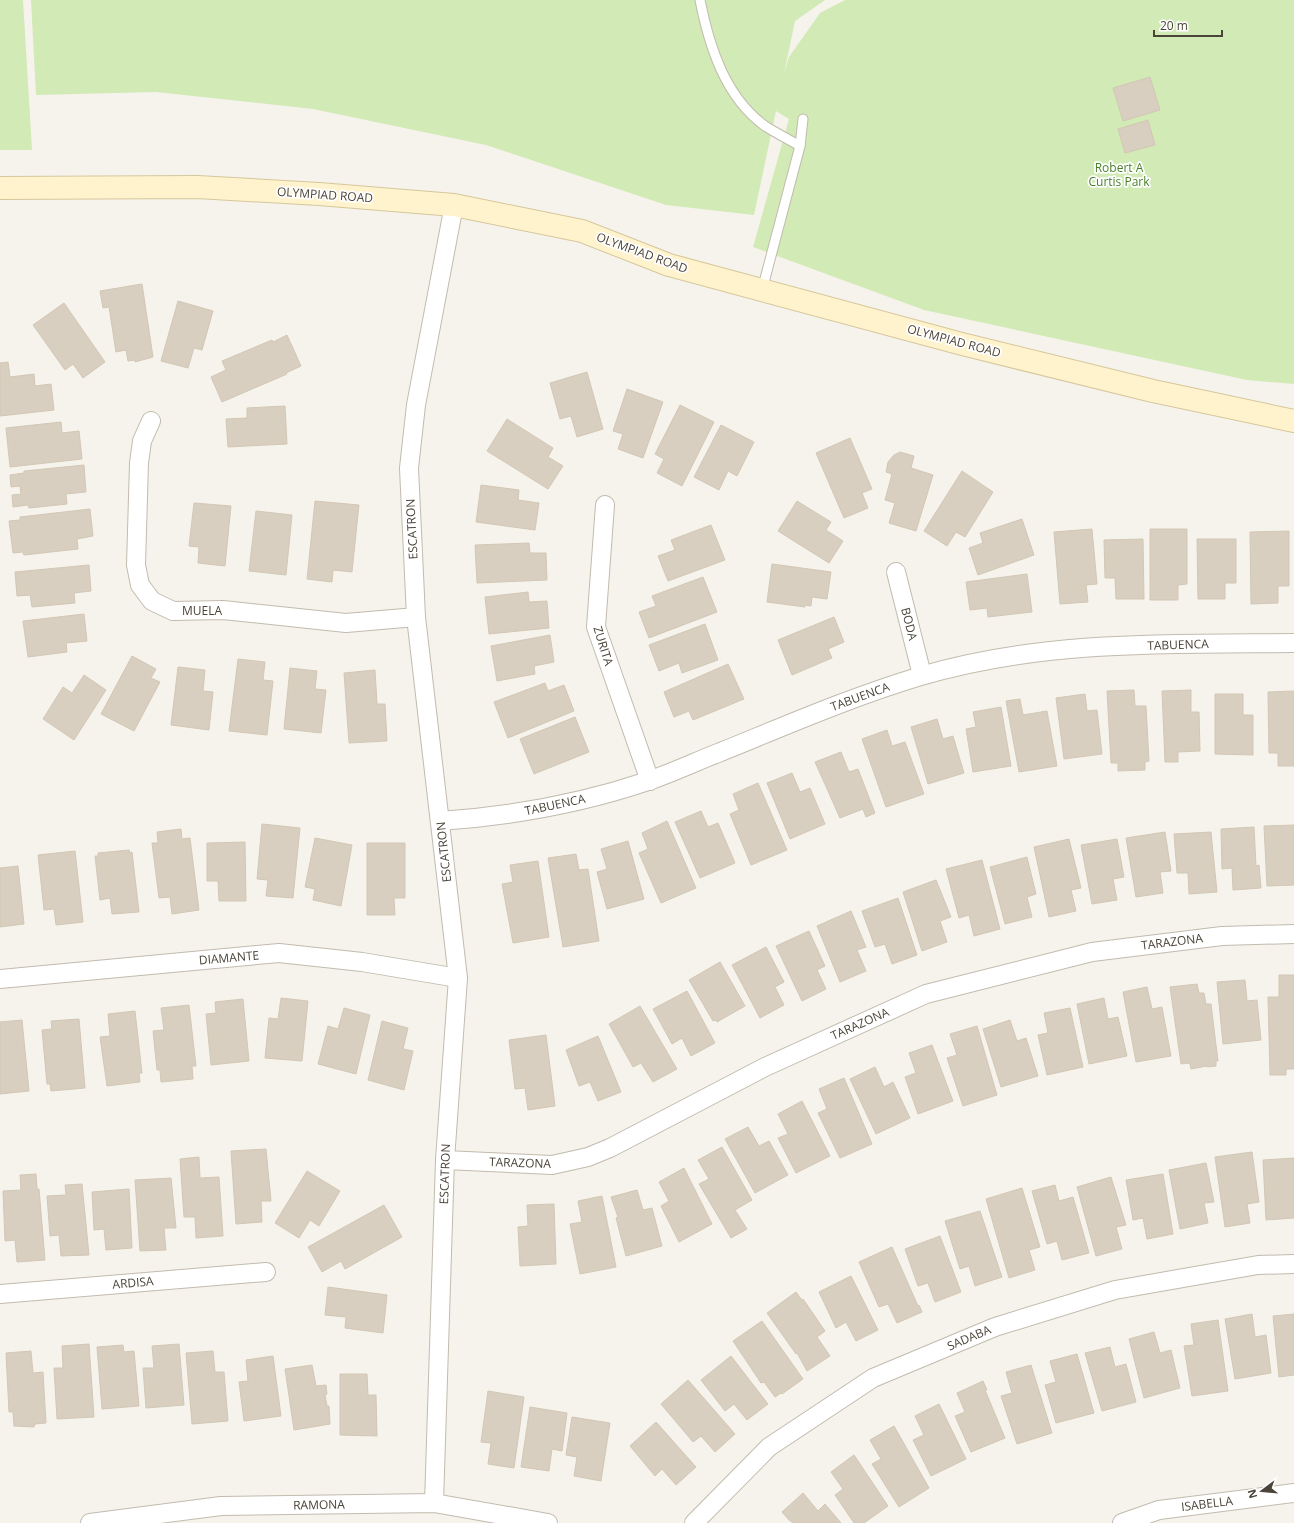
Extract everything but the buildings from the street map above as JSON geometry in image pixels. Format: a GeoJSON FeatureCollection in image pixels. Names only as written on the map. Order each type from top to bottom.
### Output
{"type":"FeatureCollection","features":[{"type":"Feature","properties":{"kind":"main road","name":"OLYMPIAD ROAD"},"geometry":{"type":"LineString","coordinates":[[0,188],[197,187],[319,194],[454,205],[582,231],[669,265],[962,344],[1123,383],[1285,420],[1294,420]]}},
{"type":"Feature","properties":{"kind":"street","name":"ESCATRON"},"geometry":{"type":"LineString","coordinates":[[434,1503],[446,1160],[458,978],[416,617],[409,468],[416,405],[454,205]]}},
{"type":"Feature","properties":{"kind":"street","name":"MUELA"},"geometry":{"type":"LineString","coordinates":[[151,421],[142,441],[139,463],[136,565],[140,585],[152,601],[173,611],[222,610],[346,623],[416,617]]}},
{"type":"Feature","properties":{"kind":"street","name":"ZURITA"},"geometry":{"type":"LineString","coordinates":[[606,505],[596,627],[650,781]]}},
{"type":"Feature","properties":{"kind":"street","name":"BODA"},"geometry":{"type":"LineString","coordinates":[[896,572],[922,676]]}},
{"type":"Feature","properties":{"kind":"street","name":"TABUENCA"},"geometry":{"type":"LineString","coordinates":[[440,821],[490,818],[570,804],[650,781],[843,702],[922,676],[999,658],[1066,649],[1180,644],[1294,643]]}},
{"type":"Feature","properties":{"kind":"street","name":"TARAZONA"},"geometry":{"type":"LineString","coordinates":[[446,1160],[552,1165],[588,1157],[610,1148],[765,1067],[926,994],[1092,952],[1222,936],[1294,934]]}},
{"type":"Feature","properties":{"kind":"street","name":"DIAMANTE"},"geometry":{"type":"LineString","coordinates":[[0,979],[279,954],[362,962],[458,978]]}},
{"type":"Feature","properties":{"kind":"street","name":"SADABA"},"geometry":{"type":"LineString","coordinates":[[694,1523],[769,1447],[873,1378],[995,1327],[1115,1290],[1258,1265],[1294,1264]]}},
{"type":"Feature","properties":{"kind":"street","name":"ARDISA"},"geometry":{"type":"LineString","coordinates":[[0,1294],[266,1272]]}},
{"type":"Feature","properties":{"kind":"street","name":"ISABELLA"},"geometry":{"type":"LineString","coordinates":[[1122,1523],[1159,1510],[1294,1493]]}},
{"type":"Feature","properties":{"kind":"street","name":"RAMONA"},"geometry":{"type":"LineString","coordinates":[[90,1523],[221,1506],[434,1503],[548,1523]]}},
{"type":"Feature","properties":{"kind":"lane"},"geometry":{"type":"LineString","coordinates":[[700,0],[716,60],[736,97],[764,125],[800,146]]}},
{"type":"Feature","properties":{"kind":"lane"},"geometry":{"type":"LineString","coordinates":[[762,290],[800,146],[804,119]]}},
{"type":"Feature","properties":{"kind":"green space"},"geometry":{"type":"Polygon","coordinates":[[[0,0],[23,0],[32,150],[0,150],[0,0]]]}},
{"type":"Feature","properties":{"kind":"green space","name":"Robert A Curtis Park"},"geometry":{"type":"Polygon","coordinates":[[[31,0],[825,0],[795,21],[784,74],[789,57],[820,13],[845,0],[1294,0],[1294,384],[1247,380],[924,310],[753,247],[789,119],[776,111],[754,215],[666,205],[486,145],[313,109],[156,92],[36,95],[31,0]]]}}]}
